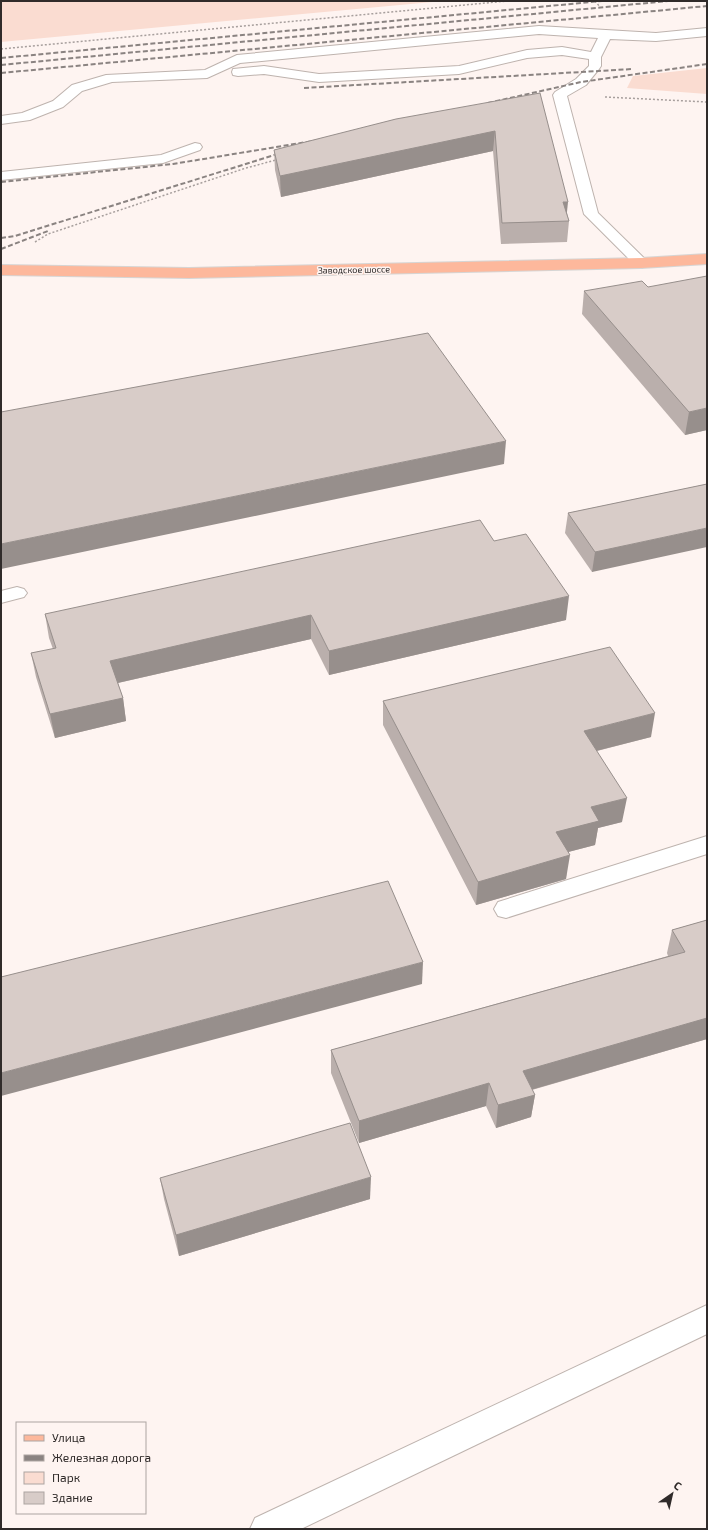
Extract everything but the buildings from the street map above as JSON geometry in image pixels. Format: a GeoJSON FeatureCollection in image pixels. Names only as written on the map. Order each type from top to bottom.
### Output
{"type":"FeatureCollection","features":[{"type":"Feature","properties":{"kind":"main road","name":"Заводское шоссе"},"geometry":{"type":"LineString","coordinates":[[1,270],[190,273],[641,263],[707,259]]}},
{"type":"Feature","properties":{"kind":"lane"},"geometry":{"type":"LineString","coordinates":[[207,74],[237,59],[540,30],[606,35],[656,36],[707,32]]}},
{"type":"Feature","properties":{"kind":"lane"},"geometry":{"type":"LineString","coordinates":[[606,35],[595,57],[595,66],[581,82],[560,95],[591,214],[641,263]]}},
{"type":"Feature","properties":{"kind":"lane"},"geometry":{"type":"LineString","coordinates":[[1,120],[25,117],[58,104],[77,88],[111,78],[264,70],[319,78],[460,70],[527,54],[562,51],[595,57]]}},
{"type":"Feature","properties":{"kind":"lane"},"geometry":{"type":"LineString","coordinates":[[1,176],[163,159],[195,147]]}},
{"type":"Feature","properties":{"kind":"lane"},"geometry":{"type":"LineString","coordinates":[[506,909],[707,845]]}},
{"type":"Feature","properties":{"kind":"lane"},"geometry":{"type":"LineString","coordinates":[[266,1529],[707,1319]]}},
{"type":"Feature","properties":{"kind":"path"},"geometry":{"type":"LineString","coordinates":[[1,49],[507,1]]}},
{"type":"Feature","properties":{"kind":"path"},"geometry":{"type":"LineString","coordinates":[[560,95],[707,102]]}},
{"type":"Feature","properties":{"kind":"path"},"geometry":{"type":"LineString","coordinates":[[35,243],[48,234],[277,159]]}},
{"type":"Feature","properties":{"kind":"green space"},"geometry":{"type":"Polygon","coordinates":[[[1,1],[443,1],[1,42],[1,1]]]}},
{"type":"Feature","properties":{"kind":"green space"},"geometry":{"type":"Polygon","coordinates":[[[707,68],[707,94],[627,88],[633,76],[707,68]]]}},
{"type":"Feature","properties":{"kind":"railway"},"geometry":{"type":"LineString","coordinates":[[1,58],[602,1]]}},
{"type":"Feature","properties":{"kind":"railway"},"geometry":{"type":"LineString","coordinates":[[1,65],[668,1]]}},
{"type":"Feature","properties":{"kind":"railway"},"geometry":{"type":"LineString","coordinates":[[1,73],[707,6]]}},
{"type":"Feature","properties":{"kind":"railway"},"geometry":{"type":"LineString","coordinates":[[488,103],[581,82],[707,64]]}},
{"type":"Feature","properties":{"kind":"railway"},"geometry":{"type":"LineString","coordinates":[[304,88],[633,69]]}},
{"type":"Feature","properties":{"kind":"railway"},"geometry":{"type":"LineString","coordinates":[[1,182],[173,164],[319,140]]}},
{"type":"Feature","properties":{"kind":"railway"},"geometry":{"type":"LineString","coordinates":[[1,238],[15,236],[284,152]]}},
{"type":"Feature","properties":{"kind":"railway"},"geometry":{"type":"LineString","coordinates":[[1,249],[48,231]]}}]}
